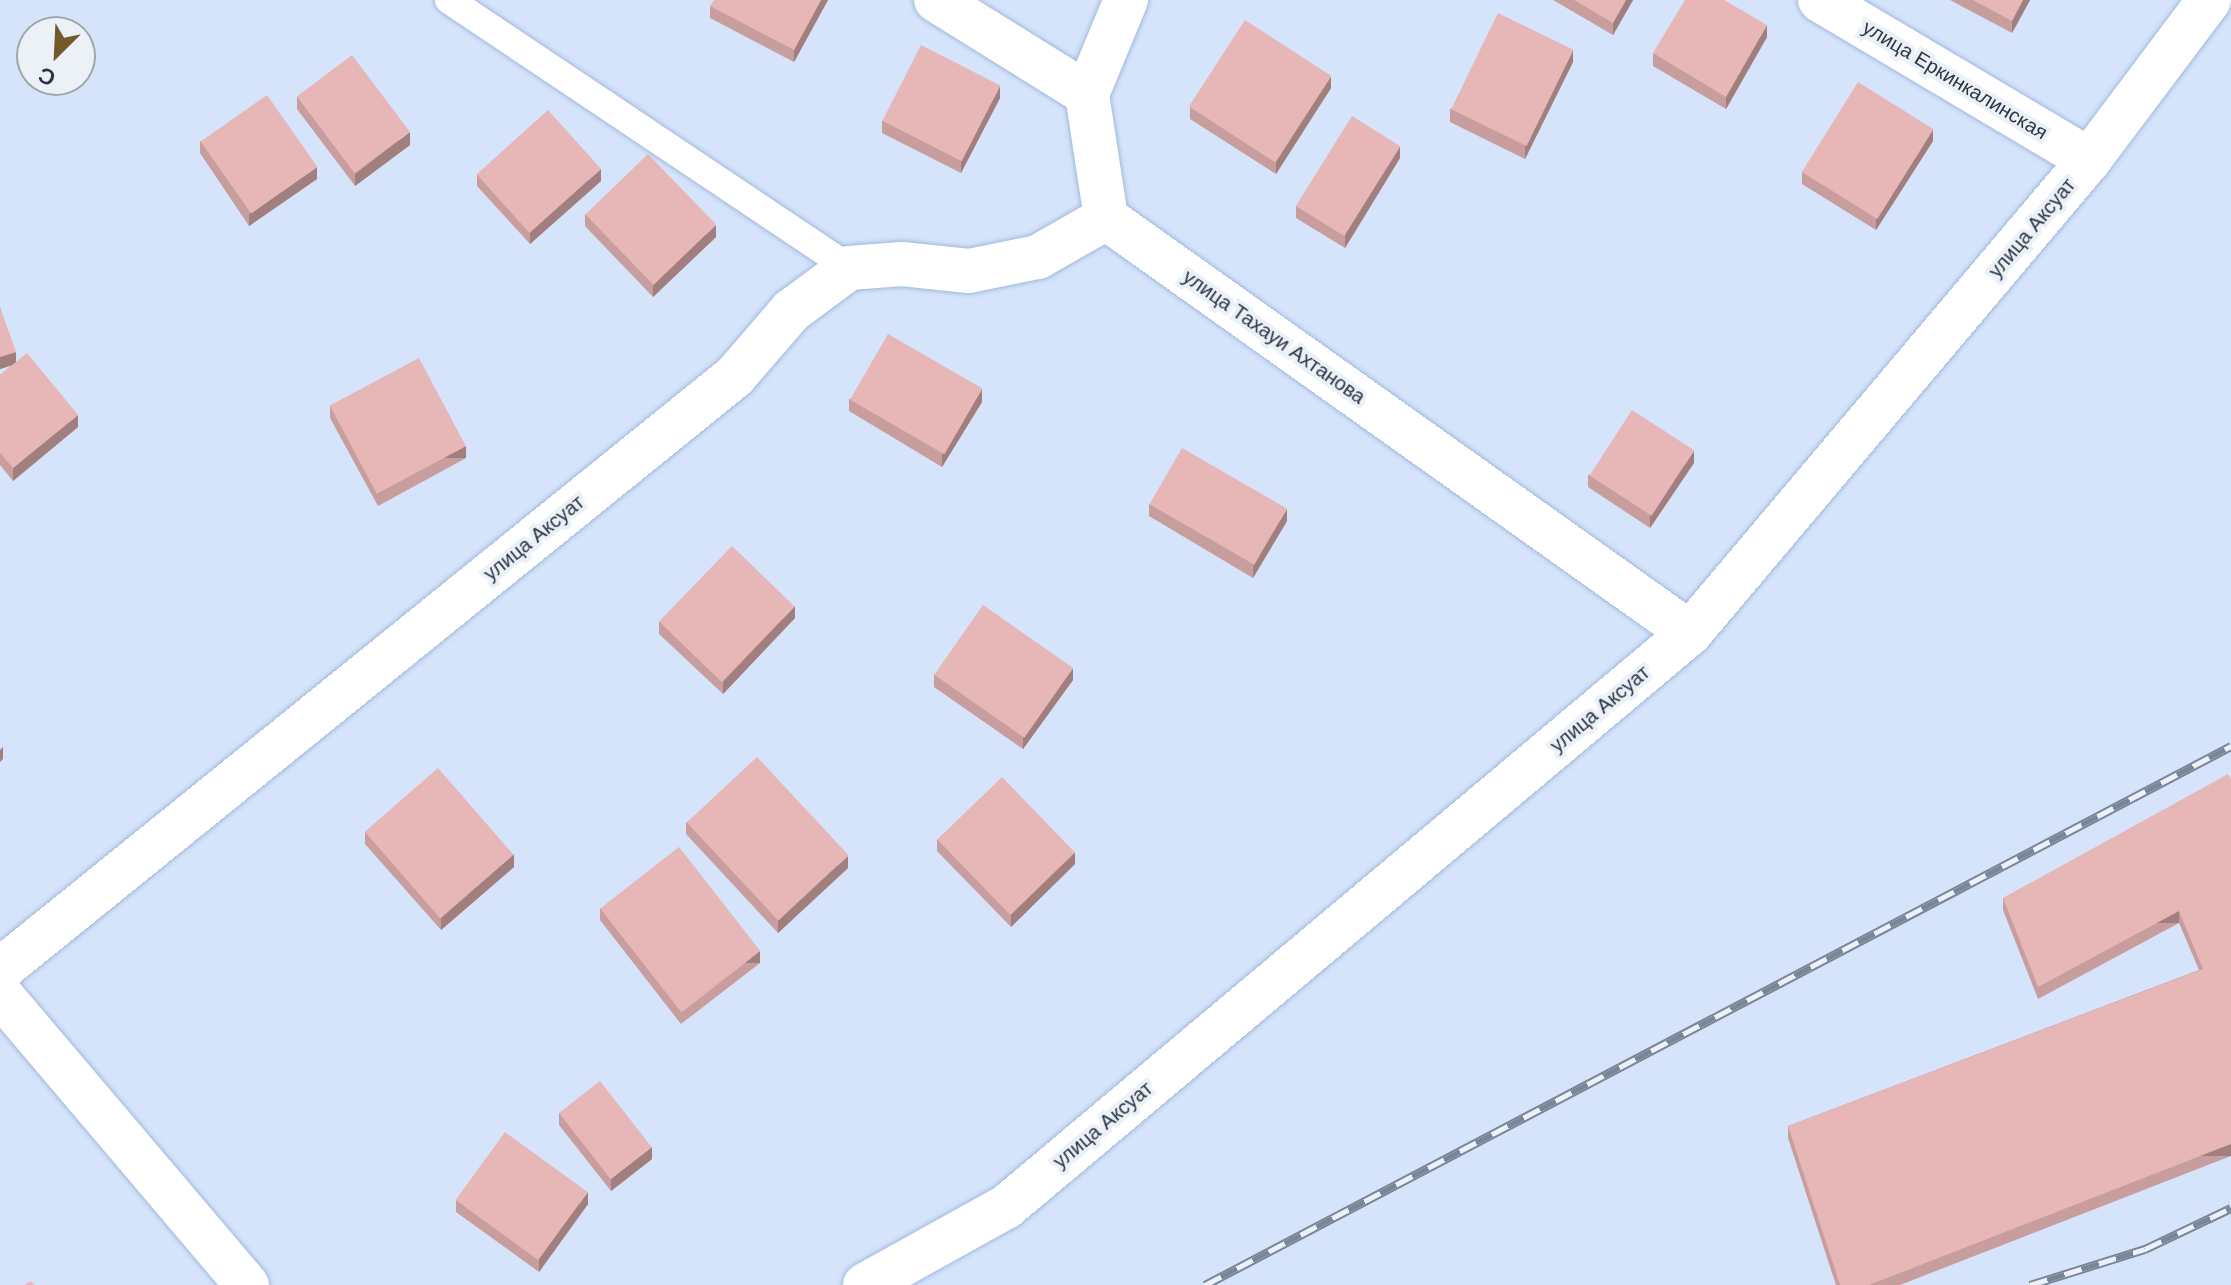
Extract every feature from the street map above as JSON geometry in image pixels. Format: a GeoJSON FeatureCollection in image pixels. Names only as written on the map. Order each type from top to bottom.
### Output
{"type":"FeatureCollection","features":[{"type":"Feature","properties":{"kind":"street"},"geometry":{"type":"LineString","coordinates":[[936,0],[1087,94]]}},
{"type":"Feature","properties":{"kind":"street"},"geometry":{"type":"LineString","coordinates":[[849,268],[902,264],[969,271],[1038,257],[1106,218],[1087,94],[1126,0]]}},
{"type":"Feature","properties":{"kind":"street","name":"улица Еркинкалинская"},"geometry":{"type":"LineString","coordinates":[[1820,0],[2089,160]]}},
{"type":"Feature","properties":{"kind":"street","name":"улица Аксуат"},"geometry":{"type":"LineString","coordinates":[[865,1285],[1006,1207],[1690,633],[2089,160],[2209,0]]}},
{"type":"Feature","properties":{"kind":"street","name":"улица Тахауи Ахтанова"},"geometry":{"type":"LineString","coordinates":[[1106,218],[1690,633]]}},
{"type":"Feature","properties":{"kind":"street","name":"улица Аксуат"},"geometry":{"type":"LineString","coordinates":[[0,970],[735,376],[791,311],[849,268]]}},
{"type":"Feature","properties":{"kind":"street"},"geometry":{"type":"LineString","coordinates":[[0,994],[247,1285]]}},
{"type":"Feature","properties":{"kind":"lane"},"geometry":{"type":"LineString","coordinates":[[449,0],[849,268]]}},
{"type":"Feature","properties":{"kind":"building"},"geometry":{"type":"Polygon","coordinates":[[[714,0],[821,0],[794,50],[710,6],[714,0]]]}},
{"type":"Feature","properties":{"kind":"building"},"geometry":{"type":"Polygon","coordinates":[[[1574,0],[1626,0],[1613,23],[1574,0]]]}},
{"type":"Feature","properties":{"kind":"building"},"geometry":{"type":"Polygon","coordinates":[[[1685,0],[1724,0],[1767,25],[1726,97],[1653,53],[1685,0]]]}},
{"type":"Feature","properties":{"kind":"building"},"geometry":{"type":"Polygon","coordinates":[[[1973,0],[2023,0],[2012,21],[1973,0]]]}},
{"type":"Feature","properties":{"kind":"building"},"geometry":{"type":"Polygon","coordinates":[[[1498,13],[1573,50],[1527,146],[1451,109],[1498,13]]]}},
{"type":"Feature","properties":{"kind":"building"},"geometry":{"type":"Polygon","coordinates":[[[1245,20],[1331,76],[1275,162],[1189,106],[1245,20]]]}},
{"type":"Feature","properties":{"kind":"building"},"geometry":{"type":"Polygon","coordinates":[[[921,45],[1000,85],[962,161],[882,121],[921,45]]]}},
{"type":"Feature","properties":{"kind":"building"},"geometry":{"type":"Polygon","coordinates":[[[352,55],[410,132],[355,173],[297,97],[352,55]]]}},
{"type":"Feature","properties":{"kind":"building"},"geometry":{"type":"Polygon","coordinates":[[[1858,82],[1933,129],[1877,219],[1802,172],[1858,82]]]}},
{"type":"Feature","properties":{"kind":"building"},"geometry":{"type":"Polygon","coordinates":[[[267,95],[317,167],[251,214],[201,141],[267,95]]]}},
{"type":"Feature","properties":{"kind":"building"},"geometry":{"type":"Polygon","coordinates":[[[548,110],[601,169],[530,233],[477,174],[548,110]]]}},
{"type":"Feature","properties":{"kind":"building"},"geometry":{"type":"Polygon","coordinates":[[[1352,116],[1400,146],[1344,236],[1296,206],[1352,116]]]}},
{"type":"Feature","properties":{"kind":"building"},"geometry":{"type":"Polygon","coordinates":[[[648,154],[716,224],[653,285],[585,214],[648,154]]]}},
{"type":"Feature","properties":{"kind":"building"},"geometry":{"type":"Polygon","coordinates":[[[0,307],[16,352],[0,357],[0,307]]]}},
{"type":"Feature","properties":{"kind":"building"},"geometry":{"type":"Polygon","coordinates":[[[888,334],[982,389],[944,454],[850,400],[888,334]]]}},
{"type":"Feature","properties":{"kind":"building"},"geometry":{"type":"Polygon","coordinates":[[[27,353],[78,415],[13,468],[0,453],[0,375],[27,353]]]}},
{"type":"Feature","properties":{"kind":"building"},"geometry":{"type":"Polygon","coordinates":[[[419,358],[466,446],[377,494],[330,405],[419,358]]]}},
{"type":"Feature","properties":{"kind":"building"},"geometry":{"type":"Polygon","coordinates":[[[1632,410],[1694,450],[1652,516],[1590,475],[1632,410]]]}},
{"type":"Feature","properties":{"kind":"building"},"geometry":{"type":"Polygon","coordinates":[[[1182,448],[1287,508],[1254,565],[1150,504],[1182,448]]]}},
{"type":"Feature","properties":{"kind":"building"},"geometry":{"type":"Polygon","coordinates":[[[732,546],[795,606],[722,682],[659,622],[732,546]]]}},
{"type":"Feature","properties":{"kind":"building"},"geometry":{"type":"Polygon","coordinates":[[[983,605],[1073,668],[1024,738],[934,675],[983,605]]]}},
{"type":"Feature","properties":{"kind":"building"},"geometry":{"type":"Polygon","coordinates":[[[757,757],[848,855],[778,920],[687,822],[757,757]]]}},
{"type":"Feature","properties":{"kind":"building"},"geometry":{"type":"Polygon","coordinates":[[[438,768],[513,855],[440,918],[365,832],[438,768]]]}},
{"type":"Feature","properties":{"kind":"building"},"geometry":{"type":"Polygon","coordinates":[[[2228,774],[2231,779],[2231,1144],[1869,1285],[1840,1285],[1788,1126],[2203,969],[2179,911],[2038,987],[2003,898],[2228,774]]]}},
{"type":"Feature","properties":{"kind":"building"},"geometry":{"type":"Polygon","coordinates":[[[1002,777],[1075,853],[1010,915],[937,840],[1002,777]]]}},
{"type":"Feature","properties":{"kind":"building"},"geometry":{"type":"Polygon","coordinates":[[[679,847],[760,951],[681,1013],[600,909],[679,847]]]}},
{"type":"Feature","properties":{"kind":"building"},"geometry":{"type":"Polygon","coordinates":[[[600,1081],[652,1147],[611,1179],[559,1113],[600,1081]]]}},
{"type":"Feature","properties":{"kind":"building"},"geometry":{"type":"Polygon","coordinates":[[[505,1132],[588,1192],[538,1260],[456,1200],[505,1132]]]}},
{"type":"Feature","properties":{"kind":"railway"},"geometry":{"type":"LineString","coordinates":[[1205,1285],[2231,746]]}},
{"type":"Feature","properties":{"kind":"railway"},"geometry":{"type":"LineString","coordinates":[[2030,1285],[2145,1249],[2231,1208]]}}]}
